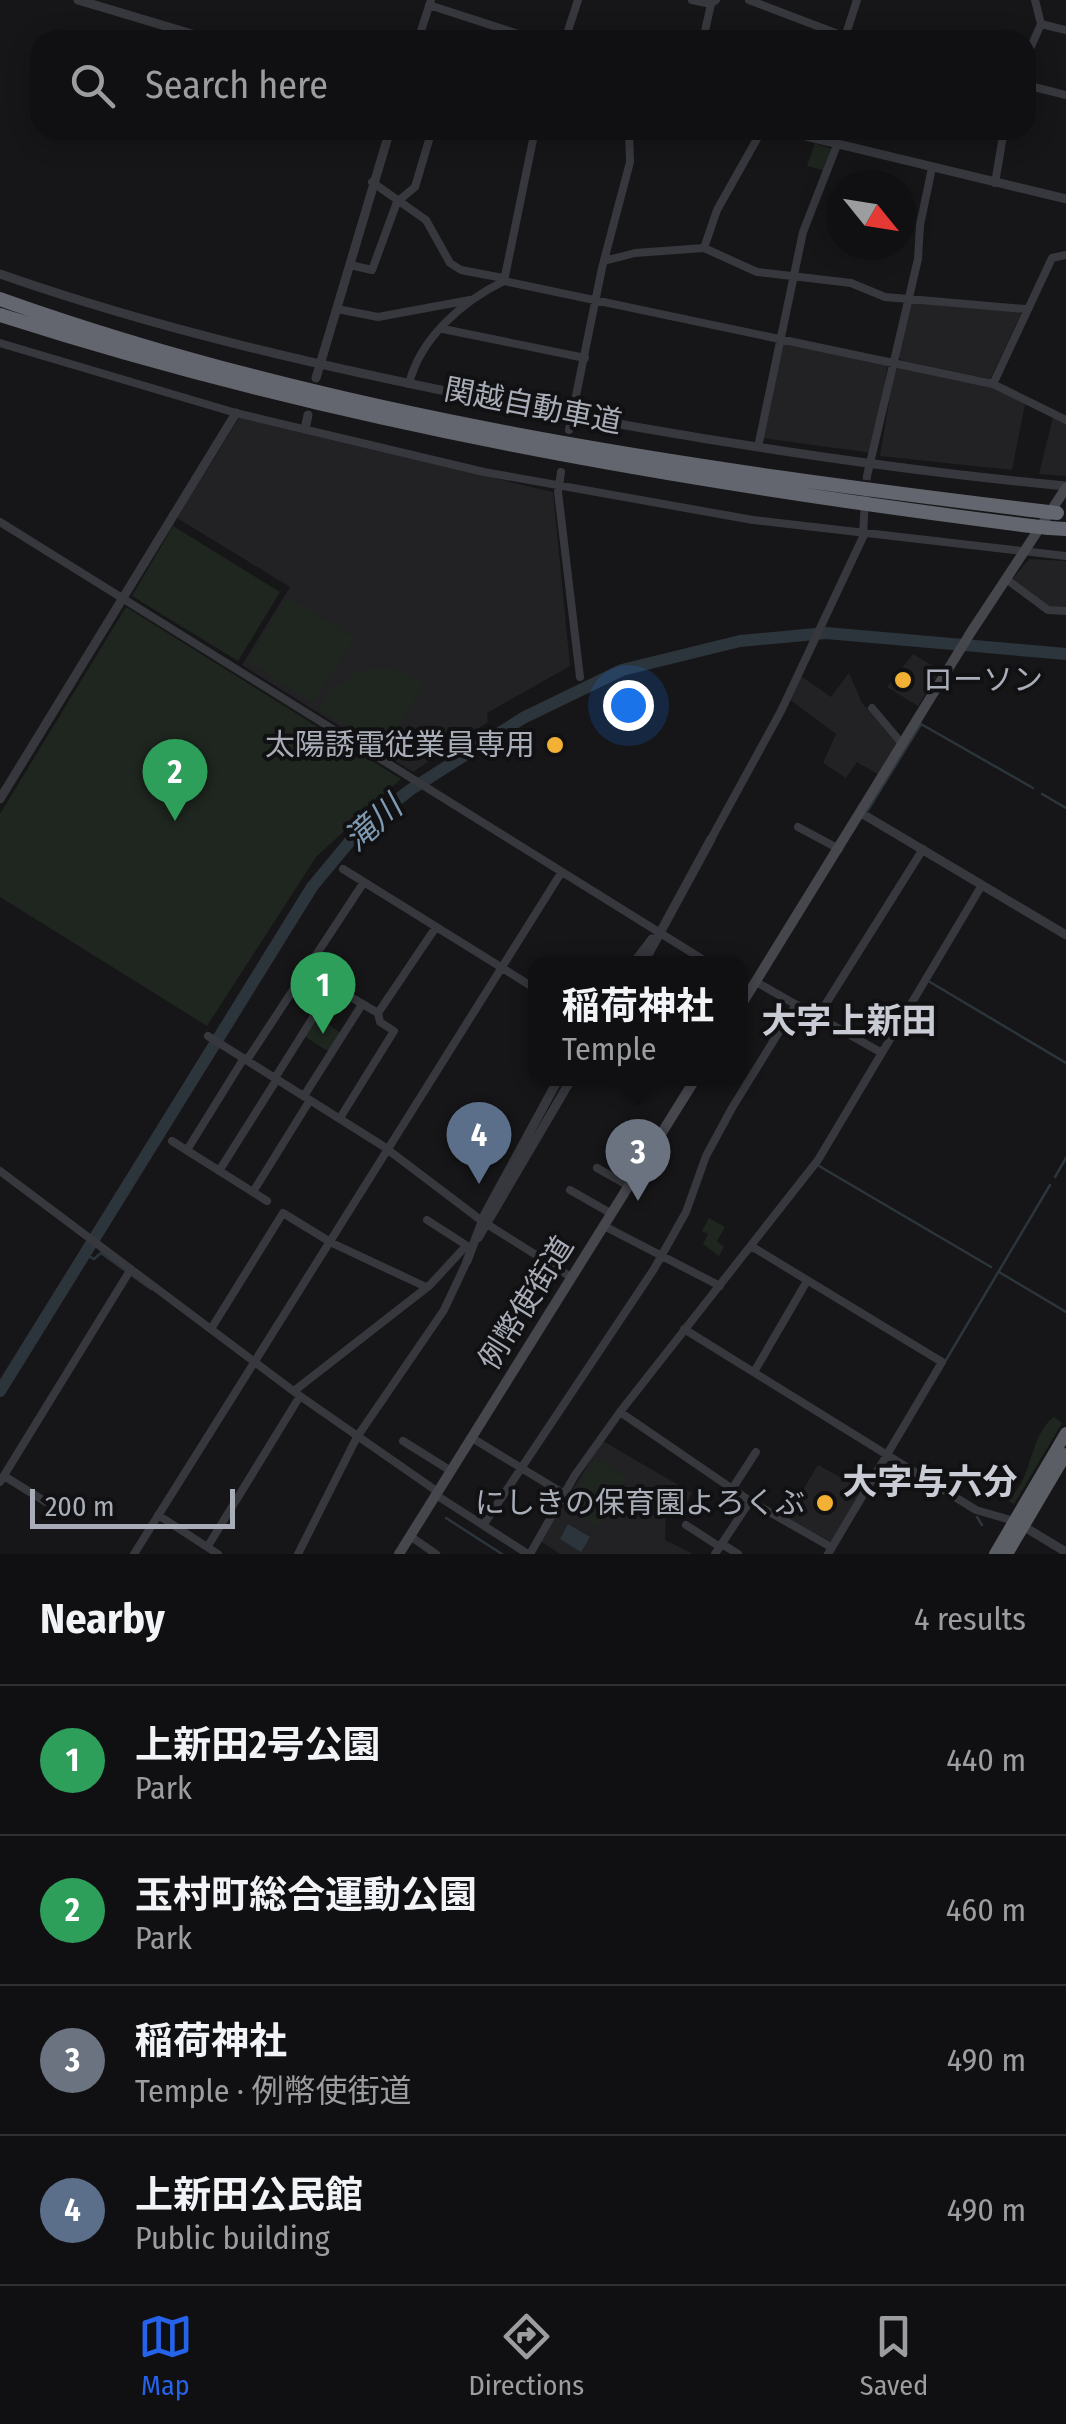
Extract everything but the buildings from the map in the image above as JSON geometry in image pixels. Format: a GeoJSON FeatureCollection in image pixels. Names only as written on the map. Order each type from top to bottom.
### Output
{"type":"FeatureCollection","features":[{"type":"Feature","properties":{"kind":"highway","name":"関越自動車道"},"geometry":{"type":"LineString","coordinates":[[0,299],[186,356],[455,420],[777,476],[1062,514]]}},
{"type":"Feature","properties":{"kind":"highway","name":"関越自動車道"},"geometry":{"type":"LineString","coordinates":[[0,316],[262,392],[517,448],[738,487],[1066,530]]}},
{"type":"Feature","properties":{"kind":"highway"},"geometry":{"type":"LineString","coordinates":[[1007,1554],[1066,1433]]}},
{"type":"Feature","properties":{"kind":"highway"},"geometry":{"type":"LineString","coordinates":[[995,1554],[1066,1454]]}},
{"type":"Feature","properties":{"kind":"main road"},"geometry":{"type":"LineString","coordinates":[[748,994],[969,635],[1066,487]]}},
{"type":"Feature","properties":{"kind":"main road","name":"例幣使街道"},"geometry":{"type":"LineString","coordinates":[[399,1554],[691,1086]]}},
{"type":"Feature","properties":{"kind":"street"},"geometry":{"type":"LineString","coordinates":[[78,0],[178,30]]}},
{"type":"Feature","properties":{"kind":"street"},"geometry":{"type":"LineString","coordinates":[[568,30],[578,0]]}},
{"type":"Feature","properties":{"kind":"street"},"geometry":{"type":"LineString","coordinates":[[692,0],[713,2],[706,30]]}},
{"type":"Feature","properties":{"kind":"street"},"geometry":{"type":"LineString","coordinates":[[749,0],[825,30]]}},
{"type":"Feature","properties":{"kind":"street"},"geometry":{"type":"LineString","coordinates":[[850,30],[857,0]]}},
{"type":"Feature","properties":{"kind":"street"},"geometry":{"type":"LineString","coordinates":[[1036,1],[1041,24],[1036,35]]}},
{"type":"Feature","properties":{"kind":"street"},"geometry":{"type":"LineString","coordinates":[[421,30],[430,3],[508,30]]}},
{"type":"Feature","properties":{"kind":"street"},"geometry":{"type":"LineString","coordinates":[[1041,24],[1066,30]]}},
{"type":"Feature","properties":{"kind":"street"},"geometry":{"type":"LineString","coordinates":[[1036,87],[1066,94]]}},
{"type":"Feature","properties":{"kind":"street"},"geometry":{"type":"LineString","coordinates":[[316,378],[387,140]]}},
{"type":"Feature","properties":{"kind":"street"},"geometry":{"type":"LineString","coordinates":[[350,266],[372,270],[397,202],[414,186],[429,140]]}},
{"type":"Feature","properties":{"kind":"street"},"geometry":{"type":"LineString","coordinates":[[410,384],[423,344],[473,300],[504,279],[533,140]]}},
{"type":"Feature","properties":{"kind":"street"},"geometry":{"type":"LineString","coordinates":[[569,430],[604,261],[630,162],[629,140]]}},
{"type":"Feature","properties":{"kind":"street"},"geometry":{"type":"LineString","coordinates":[[704,248],[717,210],[756,140]]}},
{"type":"Feature","properties":{"kind":"street"},"geometry":{"type":"LineString","coordinates":[[825,140],[1066,199]]}},
{"type":"Feature","properties":{"kind":"street"},"geometry":{"type":"LineString","coordinates":[[995,183],[1002,140]]}},
{"type":"Feature","properties":{"kind":"street"},"geometry":{"type":"LineString","coordinates":[[758,447],[803,232],[837,145]]}},
{"type":"Feature","properties":{"kind":"street"},"geometry":{"type":"LineString","coordinates":[[867,476],[918,259],[920,225],[932,168]]}},
{"type":"Feature","properties":{"kind":"street"},"geometry":{"type":"LineString","coordinates":[[372,182],[426,220],[450,263],[461,270],[993,384],[1066,420]]}},
{"type":"Feature","properties":{"kind":"street"},"geometry":{"type":"LineString","coordinates":[[604,261],[634,253],[704,248],[748,270],[850,283],[884,297],[1025,309]]}},
{"type":"Feature","properties":{"kind":"street"},"geometry":{"type":"LineString","coordinates":[[993,384],[1052,258],[1066,256]]}},
{"type":"Feature","properties":{"kind":"street"},"geometry":{"type":"LineString","coordinates":[[0,274],[197,336],[410,384],[758,447],[1066,487]]}},
{"type":"Feature","properties":{"kind":"street"},"geometry":{"type":"LineString","coordinates":[[337,309],[378,317],[473,300]]}},
{"type":"Feature","properties":{"kind":"street"},"geometry":{"type":"LineString","coordinates":[[443,329],[585,358]]}},
{"type":"Feature","properties":{"kind":"street"},"geometry":{"type":"LineString","coordinates":[[0,342],[236,413],[558,487],[752,520],[1066,556]]}},
{"type":"Feature","properties":{"kind":"street"},"geometry":{"type":"LineString","coordinates":[[0,799],[236,413]]}},
{"type":"Feature","properties":{"kind":"street"},"geometry":{"type":"LineString","coordinates":[[305,428],[308,415]]}},
{"type":"Feature","properties":{"kind":"street"},"geometry":{"type":"LineString","coordinates":[[561,472],[558,487],[580,678]]}},
{"type":"Feature","properties":{"kind":"street"},"geometry":{"type":"LineString","coordinates":[[647,956],[812,645],[863,532],[864,516]]}},
{"type":"Feature","properties":{"kind":"street"},"geometry":{"type":"LineString","coordinates":[[0,522],[695,956]]}},
{"type":"Feature","properties":{"kind":"street"},"geometry":{"type":"LineString","coordinates":[[1006,579],[1048,610],[1066,611]]}},
{"type":"Feature","properties":{"kind":"street"},"geometry":{"type":"LineString","coordinates":[[872,708],[903,746]]}},
{"type":"Feature","properties":{"kind":"street"},"geometry":{"type":"LineString","coordinates":[[861,813],[1066,935]]}},
{"type":"Feature","properties":{"kind":"street"},"geometry":{"type":"LineString","coordinates":[[798,828],[839,849]]}},
{"type":"Feature","properties":{"kind":"street"},"geometry":{"type":"LineString","coordinates":[[817,1018],[923,849]]}},
{"type":"Feature","properties":{"kind":"street"},"geometry":{"type":"LineString","coordinates":[[343,869],[528,984]]}},
{"type":"Feature","properties":{"kind":"street"},"geometry":{"type":"LineString","coordinates":[[134,1554],[560,873]]}},
{"type":"Feature","properties":{"kind":"street"},"geometry":{"type":"LineString","coordinates":[[186,1150],[300,976],[308,972],[364,882]]}},
{"type":"Feature","properties":{"kind":"street"},"geometry":{"type":"LineString","coordinates":[[0,1171],[297,1394],[530,1554],[564,1494],[620,1412],[824,1151],[982,885]]}},
{"type":"Feature","properties":{"kind":"street"},"geometry":{"type":"LineString","coordinates":[[340,1118],[394,1031],[380,1022],[378,1014],[436,928]]}},
{"type":"Feature","properties":{"kind":"street"},"geometry":{"type":"LineString","coordinates":[[639,956],[656,935]]}},
{"type":"Feature","properties":{"kind":"street"},"geometry":{"type":"LineString","coordinates":[[308,972],[378,1014]]}},
{"type":"Feature","properties":{"kind":"street"},"geometry":{"type":"LineString","coordinates":[[748,983],[882,1053]]}},
{"type":"Feature","properties":{"kind":"street"},"geometry":{"type":"LineString","coordinates":[[219,1170],[332,987]]}},
{"type":"Feature","properties":{"kind":"street"},"geometry":{"type":"LineString","coordinates":[[253,1192],[361,1006]]}},
{"type":"Feature","properties":{"kind":"street"},"geometry":{"type":"LineString","coordinates":[[748,1084],[796,1006]]}},
{"type":"Feature","properties":{"kind":"street"},"geometry":{"type":"LineString","coordinates":[[209,1037],[387,1149],[485,1223],[571,1277]]}},
{"type":"Feature","properties":{"kind":"street"},"geometry":{"type":"LineString","coordinates":[[485,1223],[555,1086]]}},
{"type":"Feature","properties":{"kind":"street"},"geometry":{"type":"LineString","coordinates":[[208,1546],[297,1394],[469,1247],[567,1086]]}},
{"type":"Feature","properties":{"kind":"street"},"geometry":{"type":"LineString","coordinates":[[484,1524],[662,1256],[686,1212],[712,1143],[747,1086]]}},
{"type":"Feature","properties":{"kind":"street"},"geometry":{"type":"LineString","coordinates":[[172,1140],[267,1201]]}},
{"type":"Feature","properties":{"kind":"street"},"geometry":{"type":"LineString","coordinates":[[597,1168],[629,1186]]}},
{"type":"Feature","properties":{"kind":"street"},"geometry":{"type":"LineString","coordinates":[[570,1190],[612,1214]]}},
{"type":"Feature","properties":{"kind":"street"},"geometry":{"type":"LineString","coordinates":[[211,1328],[283,1213],[329,1241],[426,1287]]}},
{"type":"Feature","properties":{"kind":"street"},"geometry":{"type":"LineString","coordinates":[[427,1220],[469,1247]]}},
{"type":"Feature","properties":{"kind":"street"},"geometry":{"type":"LineString","coordinates":[[604,1226],[720,1286]]}},
{"type":"Feature","properties":{"kind":"street"},"geometry":{"type":"LineString","coordinates":[[620,1412],[830,1551],[942,1362],[751,1246]]}},
{"type":"Feature","properties":{"kind":"street"},"geometry":{"type":"LineString","coordinates":[[298,1554],[357,1437],[444,1310],[469,1247]]}},
{"type":"Feature","properties":{"kind":"street"},"geometry":{"type":"LineString","coordinates":[[46,1502],[2,1479],[131,1269]]}},
{"type":"Feature","properties":{"kind":"street"},"geometry":{"type":"LineString","coordinates":[[754,1372],[807,1281]]}},
{"type":"Feature","properties":{"kind":"street"},"geometry":{"type":"LineString","coordinates":[[684,1329],[976,1510],[1019,1524],[1066,1552]]}},
{"type":"Feature","properties":{"kind":"street"},"geometry":{"type":"LineString","coordinates":[[472,1438],[564,1494]]}},
{"type":"Feature","properties":{"kind":"street"},"geometry":{"type":"LineString","coordinates":[[404,1441],[451,1471]]}},
{"type":"Feature","properties":{"kind":"street"},"geometry":{"type":"LineString","coordinates":[[732,1488],[756,1452]]}},
{"type":"Feature","properties":{"kind":"street"},"geometry":{"type":"LineString","coordinates":[[719,1548],[750,1500]]}},
{"type":"Feature","properties":{"kind":"street"},"geometry":{"type":"LineString","coordinates":[[158,1514],[218,1554]]}},
{"type":"Feature","properties":{"kind":"street"},"geometry":{"type":"LineString","coordinates":[[686,1525],[719,1548],[738,1554]]}},
{"type":"Feature","properties":{"kind":"street"},"geometry":{"type":"LineString","coordinates":[[410,1536],[436,1554]]}},
{"type":"Feature","properties":{"kind":"shaded area"},"geometry":{"type":"Polygon","coordinates":[[[815,143],[832,149],[825,171],[807,166],[815,143]]]}},
{"type":"Feature","properties":{"kind":"shaded area"},"geometry":{"type":"Polygon","coordinates":[[[908,303],[1021,314],[990,379],[901,360],[897,355],[908,303]]]}},
{"type":"Feature","properties":{"kind":"shaded area"},"geometry":{"type":"Polygon","coordinates":[[[784,343],[888,364],[872,453],[762,438],[784,343]]]}},
{"type":"Feature","properties":{"kind":"shaded area"},"geometry":{"type":"Polygon","coordinates":[[[895,367],[991,386],[1025,404],[1012,470],[880,456],[895,367]]]}},
{"type":"Feature","properties":{"kind":"shaded area"},"geometry":{"type":"Polygon","coordinates":[[[1053,417],[1066,422],[1066,476],[1039,474],[1053,417]]]}},
{"type":"Feature","properties":{"kind":"shaded area"},"geometry":{"type":"Polygon","coordinates":[[[239,418],[553,492],[570,666],[487,713],[488,722],[413,772],[242,665],[290,587],[177,518],[239,418]]]}},
{"type":"Feature","properties":{"kind":"shaded area"},"geometry":{"type":"Polygon","coordinates":[[[173,526],[280,592],[238,661],[132,596],[173,526]]]}},
{"type":"Feature","properties":{"kind":"shaded area"},"geometry":{"type":"Polygon","coordinates":[[[1029,559],[1066,561],[1066,609],[1049,608],[1011,581],[1029,559]]]}},
{"type":"Feature","properties":{"kind":"shaded area"},"geometry":{"type":"Polygon","coordinates":[[[288,596],[354,638],[313,703],[247,661],[288,596]]]}},
{"type":"Feature","properties":{"kind":"shaded area"},"geometry":{"type":"Polygon","coordinates":[[[126,607],[401,779],[316,857],[207,1026],[0,897],[0,814],[126,607]]]}},
{"type":"Feature","properties":{"kind":"shaded area"},"geometry":{"type":"Polygon","coordinates":[[[913,654],[940,670],[918,706],[887,687],[913,654]]]}},
{"type":"Feature","properties":{"kind":"shaded area"},"geometry":{"type":"Polygon","coordinates":[[[364,669],[394,669],[424,684],[386,745],[380,747],[318,708],[333,687],[364,669]]]}},
{"type":"Feature","properties":{"kind":"shaded area"},"geometry":{"type":"Polygon","coordinates":[[[849,673],[862,703],[897,744],[879,775],[857,762],[846,778],[823,763],[836,734],[789,699],[801,676],[831,697],[849,673]]]}},
{"type":"Feature","properties":{"kind":"shaded area"},"geometry":{"type":"Polygon","coordinates":[[[317,1017],[341,1033],[329,1052],[304,1036],[317,1017]]]}},
{"type":"Feature","properties":{"kind":"shaded area"},"geometry":{"type":"Polygon","coordinates":[[[709,1218],[725,1227],[717,1241],[724,1247],[719,1256],[703,1244],[708,1234],[702,1231],[709,1218]]]}},
{"type":"Feature","properties":{"kind":"shaded area"},"geometry":{"type":"Polygon","coordinates":[[[1054,1417],[1062,1423],[1014,1504],[1007,1500],[1022,1481],[1039,1435],[1054,1417]]]}},
{"type":"Feature","properties":{"kind":"shaded area"},"geometry":{"type":"Polygon","coordinates":[[[603,1441],[692,1493],[686,1505],[675,1505],[666,1512],[665,1540],[693,1554],[560,1554],[540,1541],[603,1441]]]}},
{"type":"Feature","properties":{"kind":"shaded area"},"geometry":{"type":"Polygon","coordinates":[[[595,1459],[626,1478],[598,1528],[565,1508],[595,1459]]]}},
{"type":"Feature","properties":{"kind":"shaded area","name":"にしきの保育園よろくぶ"},"geometry":{"type":"Polygon","coordinates":[[[818,1465],[862,1489],[832,1542],[786,1518],[818,1465]]]}},
{"type":"Feature","properties":{"kind":"shaded area"},"geometry":{"type":"Polygon","coordinates":[[[568,1524],[590,1537],[581,1552],[560,1539],[568,1524]]]}},
{"type":"Feature","properties":{"kind":"waterway","name":"滝川"},"geometry":{"type":"LineString","coordinates":[[0,1391],[312,887],[360,829],[410,790],[523,718],[622,670],[740,641],[826,633],[1066,654]]}},
{"type":"Feature","properties":{"kind":"waterway"},"geometry":{"type":"LineString","coordinates":[[868,810],[921,724],[1033,788]]}},
{"type":"Feature","properties":{"kind":"waterway"},"geometry":{"type":"LineString","coordinates":[[1042,794],[1066,808]]}},
{"type":"Feature","properties":{"kind":"waterway"},"geometry":{"type":"LineString","coordinates":[[930,982],[1066,1063]]}},
{"type":"Feature","properties":{"kind":"waterway"},"geometry":{"type":"LineString","coordinates":[[1055,1177],[1066,1158]]}},
{"type":"Feature","properties":{"kind":"waterway"},"geometry":{"type":"LineString","coordinates":[[819,1166],[991,1267]]}},
{"type":"Feature","properties":{"kind":"waterway"},"geometry":{"type":"LineString","coordinates":[[946,1360],[1050,1185]]}},
{"type":"Feature","properties":{"kind":"waterway"},"geometry":{"type":"LineString","coordinates":[[85,1254],[94,1259],[101,1253],[151,1289]]}},
{"type":"Feature","properties":{"kind":"waterway"},"geometry":{"type":"LineString","coordinates":[[999,1272],[1066,1312]]}},
{"type":"Feature","properties":{"kind":"waterway"},"geometry":{"type":"LineString","coordinates":[[977,1517],[982,1525]]}},
{"type":"Feature","properties":{"kind":"waterway"},"geometry":{"type":"LineString","coordinates":[[446,1518],[502,1554]]}},
{"type":"Feature","properties":{"kind":"tunnel"},"geometry":{"type":"LineString","coordinates":[[864,516],[867,476]]}},
{"type":"Feature","properties":{"kind":"place","name":"ローソン"},"geometry":{"type":"Point","coordinates":[903,680]}},
{"type":"Feature","properties":{"kind":"place","name":"太陽誘電従業員専用"},"geometry":{"type":"Point","coordinates":[555,745]}},
{"type":"Feature","properties":{"kind":"place","name":"玉村町総合運動公園"},"geometry":{"type":"Point","coordinates":[175,821]}},
{"type":"Feature","properties":{"kind":"place","name":"上新田2号公園"},"geometry":{"type":"Point","coordinates":[323,1034]}},
{"type":"Feature","properties":{"kind":"place","name":"上新田公民館"},"geometry":{"type":"Point","coordinates":[479,1184]}},
{"type":"Feature","properties":{"kind":"place","name":"稲荷神社"},"geometry":{"type":"Point","coordinates":[638,1201]}},
{"type":"Feature","properties":{"kind":"place","name":"にしきの保育園よろくぶ"},"geometry":{"type":"Point","coordinates":[825,1503]}},
{"type":"Feature","properties":{"kind":"district","name":"大字上新田"},"geometry":{"type":"Point","coordinates":[849,1021]}},
{"type":"Feature","properties":{"kind":"district","name":"大字与六分"},"geometry":{"type":"Point","coordinates":[930,1482]}}]}
